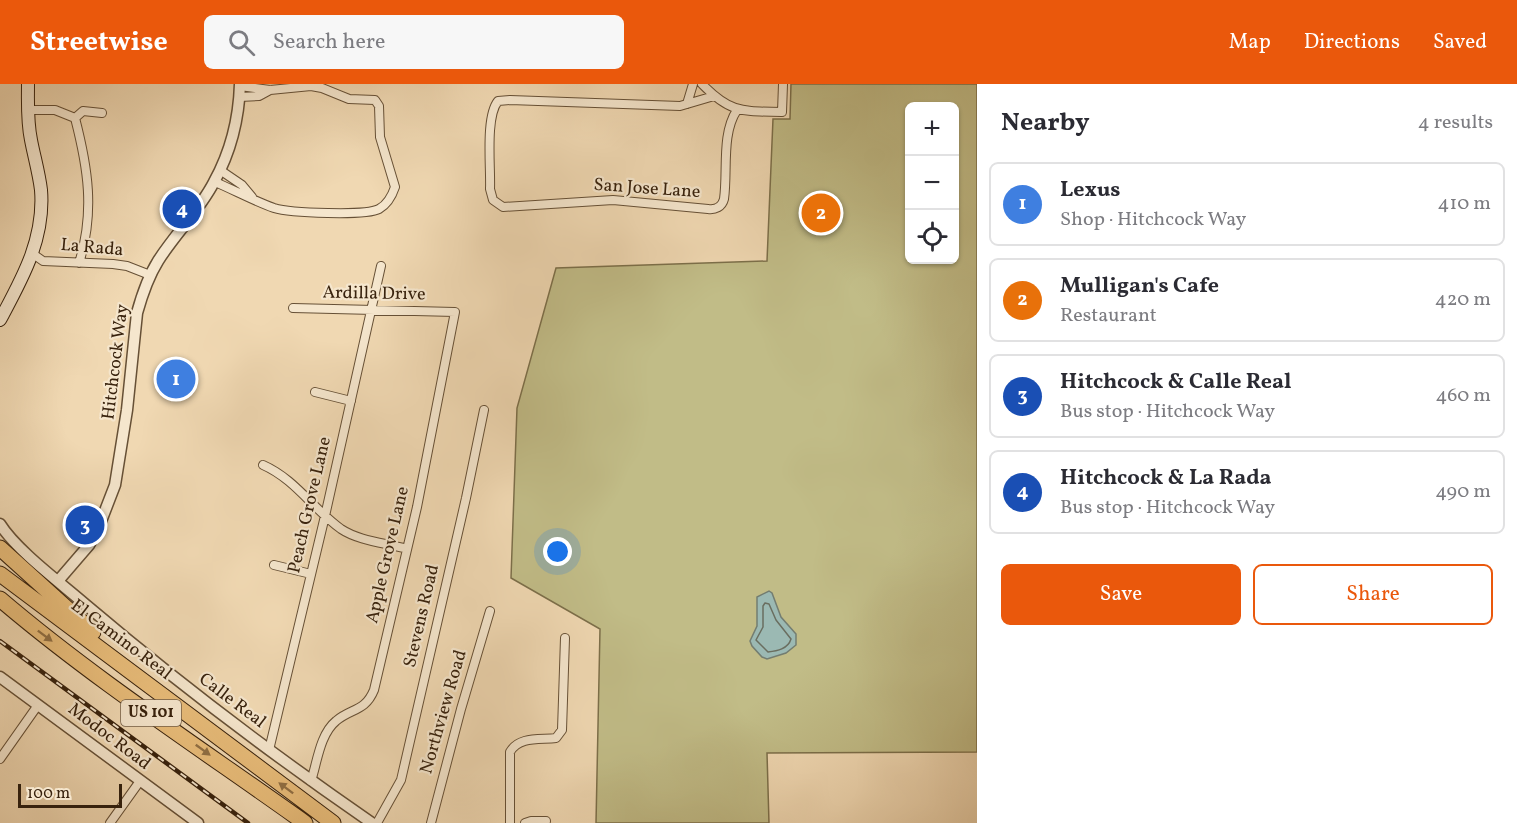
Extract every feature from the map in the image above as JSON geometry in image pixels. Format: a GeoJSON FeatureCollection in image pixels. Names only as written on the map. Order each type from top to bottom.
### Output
{"type":"FeatureCollection","features":[{"type":"Feature","properties":{"kind":"highway"},"geometry":{"type":"LineString","coordinates":[[0,548],[96,636],[118,662]]}},
{"type":"Feature","properties":{"kind":"highway","name":"El Camino Real"},"geometry":{"type":"LineString","coordinates":[[0,574],[333,823]]}},
{"type":"Feature","properties":{"kind":"highway","name":"US 101"},"geometry":{"type":"LineString","coordinates":[[0,599],[28,623],[131,699],[305,823]]}},
{"type":"Feature","properties":{"kind":"main road"},"geometry":{"type":"LineString","coordinates":[[0,320],[33,254],[40,219],[41,191],[31,139],[28,84]]}},
{"type":"Feature","properties":{"kind":"street"},"geometry":{"type":"LineString","coordinates":[[687,104],[693,84]]}},
{"type":"Feature","properties":{"kind":"street"},"geometry":{"type":"LineString","coordinates":[[702,84],[714,96],[737,110],[782,112],[783,84]]}},
{"type":"Feature","properties":{"kind":"street"},"geometry":{"type":"LineString","coordinates":[[215,182],[283,210],[370,212],[389,201],[395,187],[380,137],[379,106],[375,100],[349,99],[311,86],[270,90],[259,96],[240,89]]}},
{"type":"Feature","properties":{"kind":"street","name":"Hitchcock Way"},"geometry":{"type":"LineString","coordinates":[[58,581],[89,544],[98,529],[115,486],[127,410],[137,313],[157,262],[215,182],[233,133],[240,89]]}},
{"type":"Feature","properties":{"kind":"street"},"geometry":{"type":"LineString","coordinates":[[687,104],[714,96]]}},
{"type":"Feature","properties":{"kind":"street","name":"San Jose Lane"},"geometry":{"type":"LineString","coordinates":[[687,104],[666,106],[613,102],[498,101],[493,108],[491,123],[490,189],[492,200],[499,206],[507,207],[614,200],[713,210],[723,203],[724,199],[728,140],[732,117],[737,110]]}},
{"type":"Feature","properties":{"kind":"street"},"geometry":{"type":"LineString","coordinates":[[28,110],[55,110],[75,118]]}},
{"type":"Feature","properties":{"kind":"street"},"geometry":{"type":"LineString","coordinates":[[75,118],[83,111],[102,113]]}},
{"type":"Feature","properties":{"kind":"street"},"geometry":{"type":"LineString","coordinates":[[75,118],[87,168],[88,190],[87,237],[79,263]]}},
{"type":"Feature","properties":{"kind":"street"},"geometry":{"type":"LineString","coordinates":[[220,170],[242,185],[252,198]]}},
{"type":"Feature","properties":{"kind":"street","name":"La Rada"},"geometry":{"type":"LineString","coordinates":[[33,254],[43,261],[112,264],[127,266],[150,275]]}},
{"type":"Feature","properties":{"kind":"street","name":"Peach Grove Lane"},"geometry":{"type":"LineString","coordinates":[[269,750],[326,516],[381,266]]}},
{"type":"Feature","properties":{"kind":"street","name":"Ardilla Drive"},"geometry":{"type":"LineString","coordinates":[[293,308],[455,312]]}},
{"type":"Feature","properties":{"kind":"street","name":"Apple Grove Lane"},"geometry":{"type":"LineString","coordinates":[[311,781],[330,727],[343,716],[363,707],[374,690],[407,549],[455,312]]}},
{"type":"Feature","properties":{"kind":"street"},"geometry":{"type":"LineString","coordinates":[[315,392],[351,400]]}},
{"type":"Feature","properties":{"kind":"street","name":"Stevens Road"},"geometry":{"type":"LineString","coordinates":[[377,823],[401,780],[484,410]]}},
{"type":"Feature","properties":{"kind":"street"},"geometry":{"type":"LineString","coordinates":[[262,465],[285,477],[326,516],[352,534],[407,549]]}},
{"type":"Feature","properties":{"kind":"street","name":"Calle Real"},"geometry":{"type":"LineString","coordinates":[[0,524],[10,537],[58,581],[159,667],[311,781],[372,823]]}},
{"type":"Feature","properties":{"kind":"street"},"geometry":{"type":"LineString","coordinates":[[274,565],[311,574]]}},
{"type":"Feature","properties":{"kind":"street","name":"Northview Road"},"geometry":{"type":"LineString","coordinates":[[431,823],[490,611]]}},
{"type":"Feature","properties":{"kind":"street"},"geometry":{"type":"LineString","coordinates":[[510,823],[510,752],[514,746],[523,741],[556,738],[562,730],[565,638]]}},
{"type":"Feature","properties":{"kind":"street","name":"Modoc Road"},"geometry":{"type":"LineString","coordinates":[[0,677],[198,823]]}},
{"type":"Feature","properties":{"kind":"street"},"geometry":{"type":"LineString","coordinates":[[0,759],[38,705]]}},
{"type":"Feature","properties":{"kind":"street"},"geometry":{"type":"LineString","coordinates":[[110,823],[140,781]]}},
{"type":"Feature","properties":{"kind":"street"},"geometry":{"type":"LineString","coordinates":[[525,823],[546,821]]}},
{"type":"Feature","properties":{"kind":"shaded area"},"geometry":{"type":"Polygon","coordinates":[[[791,84],[977,84],[977,752],[767,753],[769,823],[596,823],[600,629],[511,578],[517,408],[556,268],[767,261],[773,119],[790,119],[791,84]]]}},
{"type":"Feature","properties":{"kind":"water"},"geometry":{"type":"Polygon","coordinates":[[[769,591],[772,593],[781,617],[796,634],[796,645],[786,653],[767,659],[762,657],[750,641],[757,626],[757,597],[769,591]]]}},
{"type":"Feature","properties":{"kind":"railway"},"geometry":{"type":"LineString","coordinates":[[0,641],[248,823]]}},
{"type":"Feature","properties":{"kind":"place","name":"Hitchcock & La Rada"},"geometry":{"type":"Point","coordinates":[182,209]}},
{"type":"Feature","properties":{"kind":"place","name":"Mulligan's Cafe"},"geometry":{"type":"Point","coordinates":[821,213]}},
{"type":"Feature","properties":{"kind":"place","name":"Lexus"},"geometry":{"type":"Point","coordinates":[176,379]}},
{"type":"Feature","properties":{"kind":"place","name":"Hitchcock & Calle Real"},"geometry":{"type":"Point","coordinates":[85,525]}}]}
